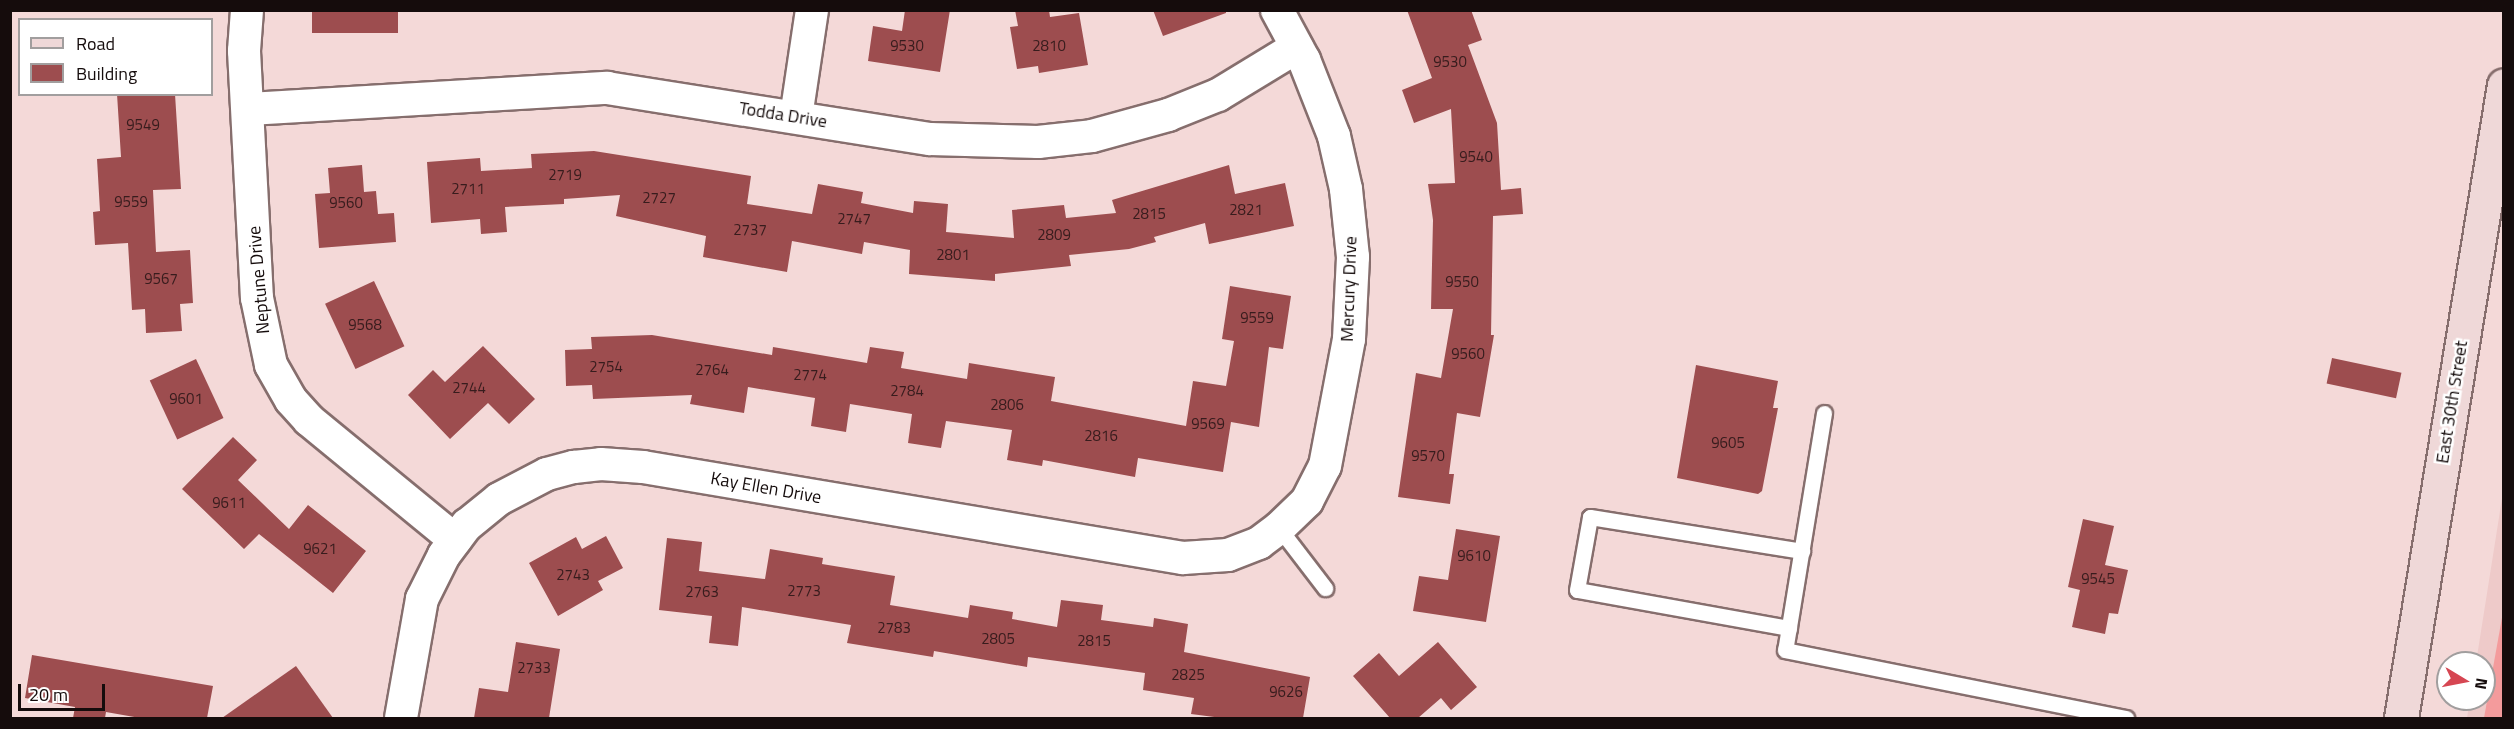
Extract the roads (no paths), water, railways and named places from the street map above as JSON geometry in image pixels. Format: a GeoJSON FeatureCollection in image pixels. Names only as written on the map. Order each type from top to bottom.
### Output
{"type":"FeatureCollection","features":[{"type":"Feature","properties":{"kind":"main road","name":"East 30th Street"},"geometry":{"type":"LineString","coordinates":[[2401,718],[2500,127],[2504,85]]}},
{"type":"Feature","properties":{"kind":"street","name":"Neptune Drive"},"geometry":{"type":"LineString","coordinates":[[247,10],[244,44],[257,298],[271,365],[291,400],[309,420],[455,540]]}},
{"type":"Feature","properties":{"kind":"street"},"geometry":{"type":"LineString","coordinates":[[796,117],[812,10]]}},
{"type":"Feature","properties":{"kind":"street","name":"Mercury Drive"},"geometry":{"type":"LineString","coordinates":[[1277,10],[1298,47],[1326,110],[1340,162],[1352,230],[1351,312],[1325,466],[1307,501],[1279,528]]}},
{"type":"Feature","properties":{"kind":"street","name":"Todda Drive"},"geometry":{"type":"LineString","coordinates":[[249,109],[585,87],[620,89],[971,143],[1065,140],[1131,127],[1206,100],[1298,47]]}},
{"type":"Feature","properties":{"kind":"street","name":"Kay Ellen Drive"},"geometry":{"type":"LineString","coordinates":[[401,718],[422,599],[434,570],[455,540],[488,506],[523,484],[547,474],[601,464],[643,467],[1183,558],[1228,555],[1259,543],[1279,528]]}},
{"type":"Feature","properties":{"kind":"lane"},"geometry":{"type":"LineString","coordinates":[[1824,413],[1785,650],[2126,718]]}},
{"type":"Feature","properties":{"kind":"lane"},"geometry":{"type":"LineString","coordinates":[[1789,628],[1577,590],[1590,517],[1802,551]]}},
{"type":"Feature","properties":{"kind":"lane"},"geometry":{"type":"LineString","coordinates":[[1279,528],[1325,588]]}}]}
